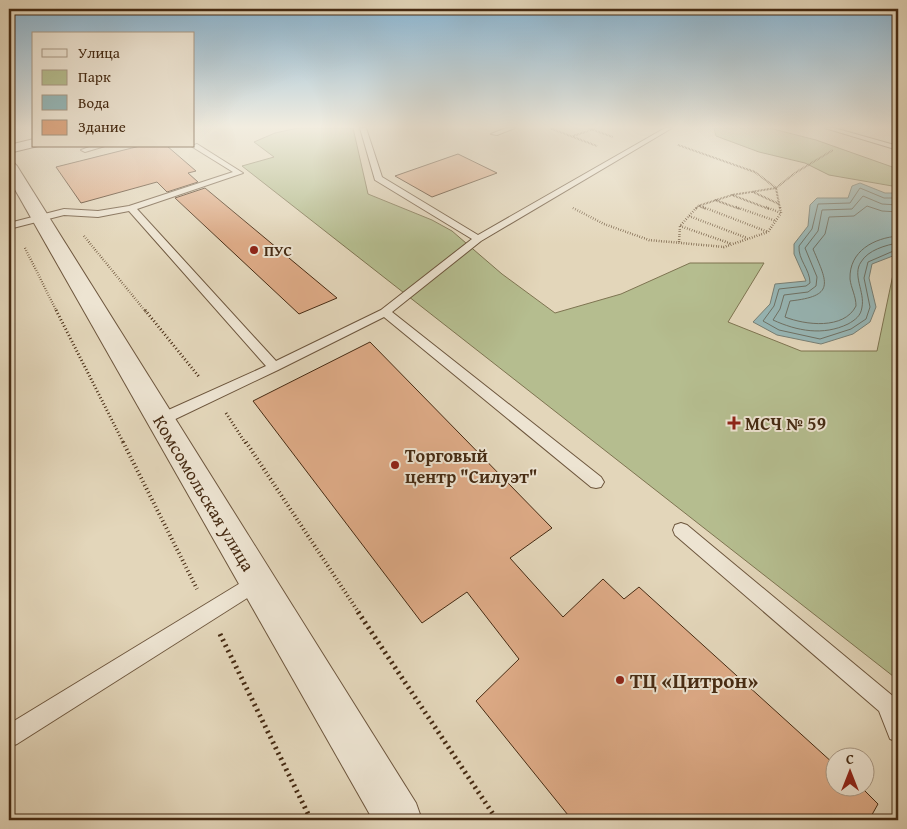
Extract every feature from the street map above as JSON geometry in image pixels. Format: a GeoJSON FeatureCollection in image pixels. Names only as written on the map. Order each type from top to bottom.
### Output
{"type":"FeatureCollection","features":[{"type":"Feature","properties":{"kind":"street","name":"Комсомольская улица"},"geometry":{"type":"LineString","coordinates":[[9,167],[31,220],[160,420],[399,820]]}},
{"type":"Feature","properties":{"kind":"lane"},"geometry":{"type":"LineString","coordinates":[[31,220],[98,214],[131,208],[239,173],[228,167]]}},
{"type":"Feature","properties":{"kind":"lane"},"geometry":{"type":"LineString","coordinates":[[375,167],[378,178],[478,238]]}},
{"type":"Feature","properties":{"kind":"lane"},"geometry":{"type":"LineString","coordinates":[[160,420],[274,367],[385,312],[478,238],[602,167]]}},
{"type":"Feature","properties":{"kind":"lane"},"geometry":{"type":"LineString","coordinates":[[131,208],[274,367]]}},
{"type":"Feature","properties":{"kind":"lane"},"geometry":{"type":"LineString","coordinates":[[385,312],[596,482]]}},
{"type":"Feature","properties":{"kind":"lane"},"geometry":{"type":"LineString","coordinates":[[681,530],[887,704],[898,731]]}},
{"type":"Feature","properties":{"kind":"lane"},"geometry":{"type":"LineString","coordinates":[[9,736],[257,582]]}},
{"type":"Feature","properties":{"kind":"path"},"geometry":{"type":"LineString","coordinates":[[550,197],[604,224],[649,240],[724,247],[768,232],[781,213],[776,188],[755,172],[740,167]]}},
{"type":"Feature","properties":{"kind":"path"},"geometry":{"type":"LineString","coordinates":[[679,242],[680,226],[698,206],[714,199],[776,188],[804,167]]}},
{"type":"Feature","properties":{"kind":"path"},"geometry":{"type":"LineString","coordinates":[[753,192],[779,204]]}},
{"type":"Feature","properties":{"kind":"path"},"geometry":{"type":"LineString","coordinates":[[732,195],[781,213]]}},
{"type":"Feature","properties":{"kind":"path"},"geometry":{"type":"LineString","coordinates":[[714,199],[776,221]]}},
{"type":"Feature","properties":{"kind":"path"},"geometry":{"type":"LineString","coordinates":[[698,206],[768,232]]}},
{"type":"Feature","properties":{"kind":"path"},"geometry":{"type":"LineString","coordinates":[[689,216],[748,239]]}},
{"type":"Feature","properties":{"kind":"path"},"geometry":{"type":"LineString","coordinates":[[31,220],[214,395],[497,820]]}},
{"type":"Feature","properties":{"kind":"path"},"geometry":{"type":"LineString","coordinates":[[31,220],[209,612],[311,820]]}},
{"type":"Feature","properties":{"kind":"path"},"geometry":{"type":"LineString","coordinates":[[680,226],[733,244]]}},
{"type":"Feature","properties":{"kind":"green space"},"geometry":{"type":"Polygon","coordinates":[[[243,167],[362,167],[368,194],[432,220],[452,231],[502,274],[555,313],[621,294],[690,263],[764,263],[728,322],[801,351],[877,351],[895,265],[898,265],[898,680],[243,167]]]}},
{"type":"Feature","properties":{"kind":"green space"},"geometry":{"type":"Polygon","coordinates":[[[812,167],[891,167],[898,169],[898,187],[829,175],[812,167]]]}},
{"type":"Feature","properties":{"kind":"water"},"geometry":{"type":"Polygon","coordinates":[[[860,183],[885,193],[898,193],[898,254],[872,264],[869,278],[876,307],[870,322],[853,334],[821,344],[777,335],[753,322],[770,304],[775,284],[806,281],[794,254],[794,244],[808,226],[810,205],[817,198],[848,198],[852,186],[860,183]]]}},
{"type":"Feature","properties":{"kind":"building"},"geometry":{"type":"Polygon","coordinates":[[[56,167],[191,167],[196,171],[188,173],[198,182],[167,192],[157,182],[81,203],[56,167]]]}},
{"type":"Feature","properties":{"kind":"building"},"geometry":{"type":"Polygon","coordinates":[[[422,167],[484,167],[497,173],[432,197],[395,176],[422,167]]]}},
{"type":"Feature","properties":{"kind":"building","name":"ПУС"},"geometry":{"type":"Polygon","coordinates":[[[205,188],[337,298],[299,314],[175,198],[205,188]]]}},
{"type":"Feature","properties":{"kind":"building"},"geometry":{"type":"Polygon","coordinates":[[[370,342],[552,528],[510,558],[563,617],[603,579],[624,599],[639,587],[824,755],[824,796],[870,796],[878,804],[869,820],[572,820],[476,701],[519,659],[467,592],[422,623],[253,401],[370,342]]]}},
{"type":"Feature","properties":{"kind":"place","name":"ПУС"},"geometry":{"type":"Point","coordinates":[254,250]}},
{"type":"Feature","properties":{"kind":"place","name":"МСЧ № 59"},"geometry":{"type":"Point","coordinates":[734,423]}},
{"type":"Feature","properties":{"kind":"place","name":"Торговый центр \"Силуэт\""},"geometry":{"type":"Point","coordinates":[395,465]}},
{"type":"Feature","properties":{"kind":"place","name":"ТЦ «Цитрон»"},"geometry":{"type":"Point","coordinates":[620,680]}}]}
